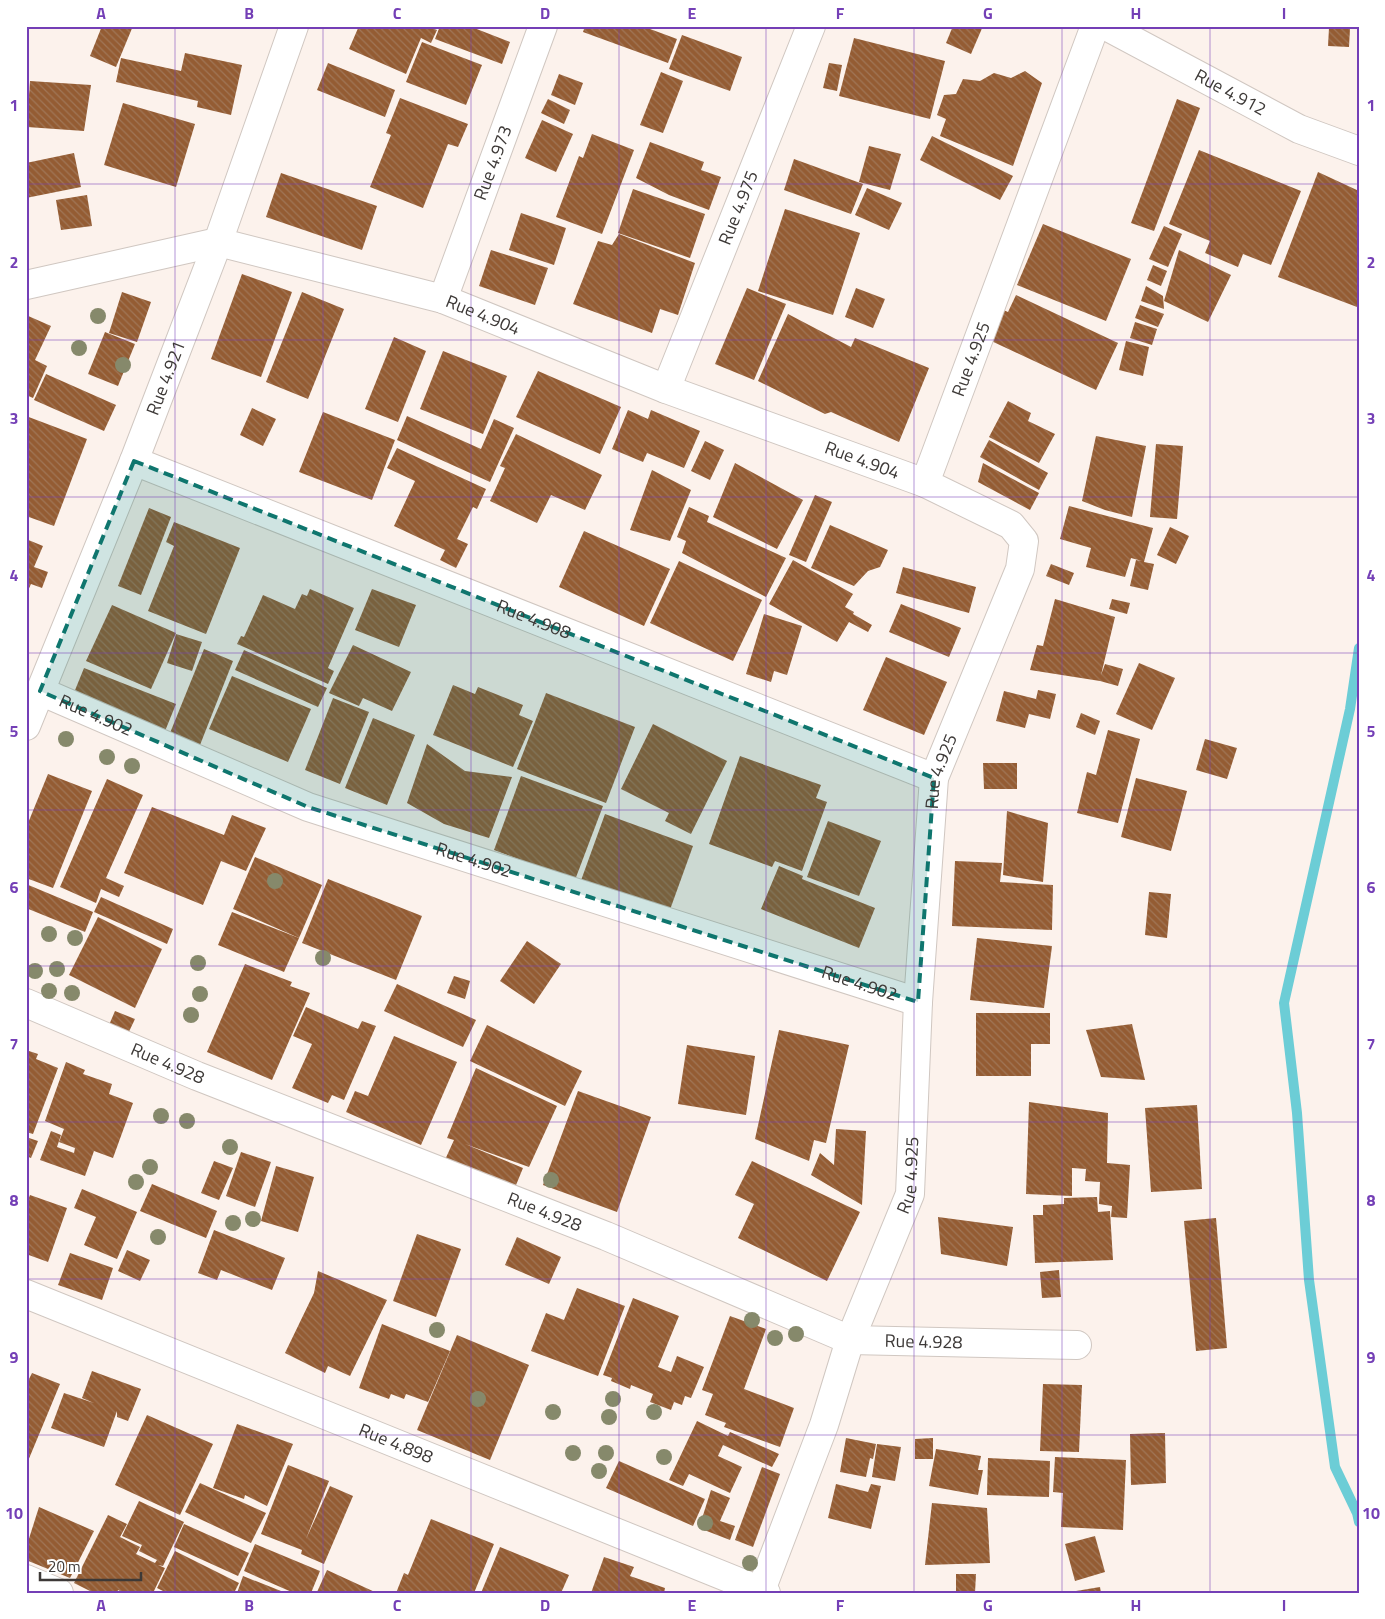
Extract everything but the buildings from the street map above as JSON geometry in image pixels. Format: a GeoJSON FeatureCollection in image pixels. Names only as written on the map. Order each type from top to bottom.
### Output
{"type":"FeatureCollection","features":[{"type":"Feature","properties":{"kind":"street","name":"Rue 4.921"},"geometry":{"type":"LineString","coordinates":[[26,726],[134,461],[218,242],[294,26]]}},
{"type":"Feature","properties":{"kind":"street","name":"Rue 4.973"},"geometry":{"type":"LineString","coordinates":[[443,299],[543,26]]}},
{"type":"Feature","properties":{"kind":"street","name":"Rue 4.975"},"geometry":{"type":"LineString","coordinates":[[666,389],[811,26]]}},
{"type":"Feature","properties":{"kind":"street","name":"Rue 4.925"},"geometry":{"type":"LineString","coordinates":[[762,1592],[824,1425],[850,1340],[910,1194],[918,1002],[934,778],[1020,569],[1024,541],[1011,524],[925,484],[1095,26]]}},
{"type":"Feature","properties":{"kind":"street","name":"Rue 4.912"},"geometry":{"type":"LineString","coordinates":[[1106,26],[1299,130],[1359,151]]}},
{"type":"Feature","properties":{"kind":"street","name":"Rue 4.904"},"geometry":{"type":"LineString","coordinates":[[26,285],[218,242],[443,299],[666,389],[925,484]]}},
{"type":"Feature","properties":{"kind":"street","name":"Rue 4.908"},"geometry":{"type":"LineString","coordinates":[[134,461],[934,778]]}},
{"type":"Feature","properties":{"kind":"street","name":"Rue 4.902"},"geometry":{"type":"LineString","coordinates":[[40,691],[308,807],[918,1002]]}},
{"type":"Feature","properties":{"kind":"street","name":"Rue 4.928"},"geometry":{"type":"LineString","coordinates":[[26,1003],[197,1076],[606,1236],[850,1340],[1077,1346]]}},
{"type":"Feature","properties":{"kind":"street","name":"Rue 4.898"},"geometry":{"type":"LineString","coordinates":[[26,1294],[762,1592]]}},
{"type":"Feature","properties":{"kind":"street"},"geometry":{"type":"LineString","coordinates":[[26,1579],[59,1593]]}},
{"type":"Feature","properties":{"kind":"highlighted area"},"geometry":{"type":"Polygon","coordinates":[[[134,461],[934,778],[918,1002],[308,807],[40,691],[134,461]]]}},
{"type":"Feature","properties":{"kind":"waterway"},"geometry":{"type":"LineString","coordinates":[[1359,648],[1350,709],[1284,1003],[1297,1113],[1309,1280],[1335,1467],[1357,1513],[1359,1522]]}}]}
